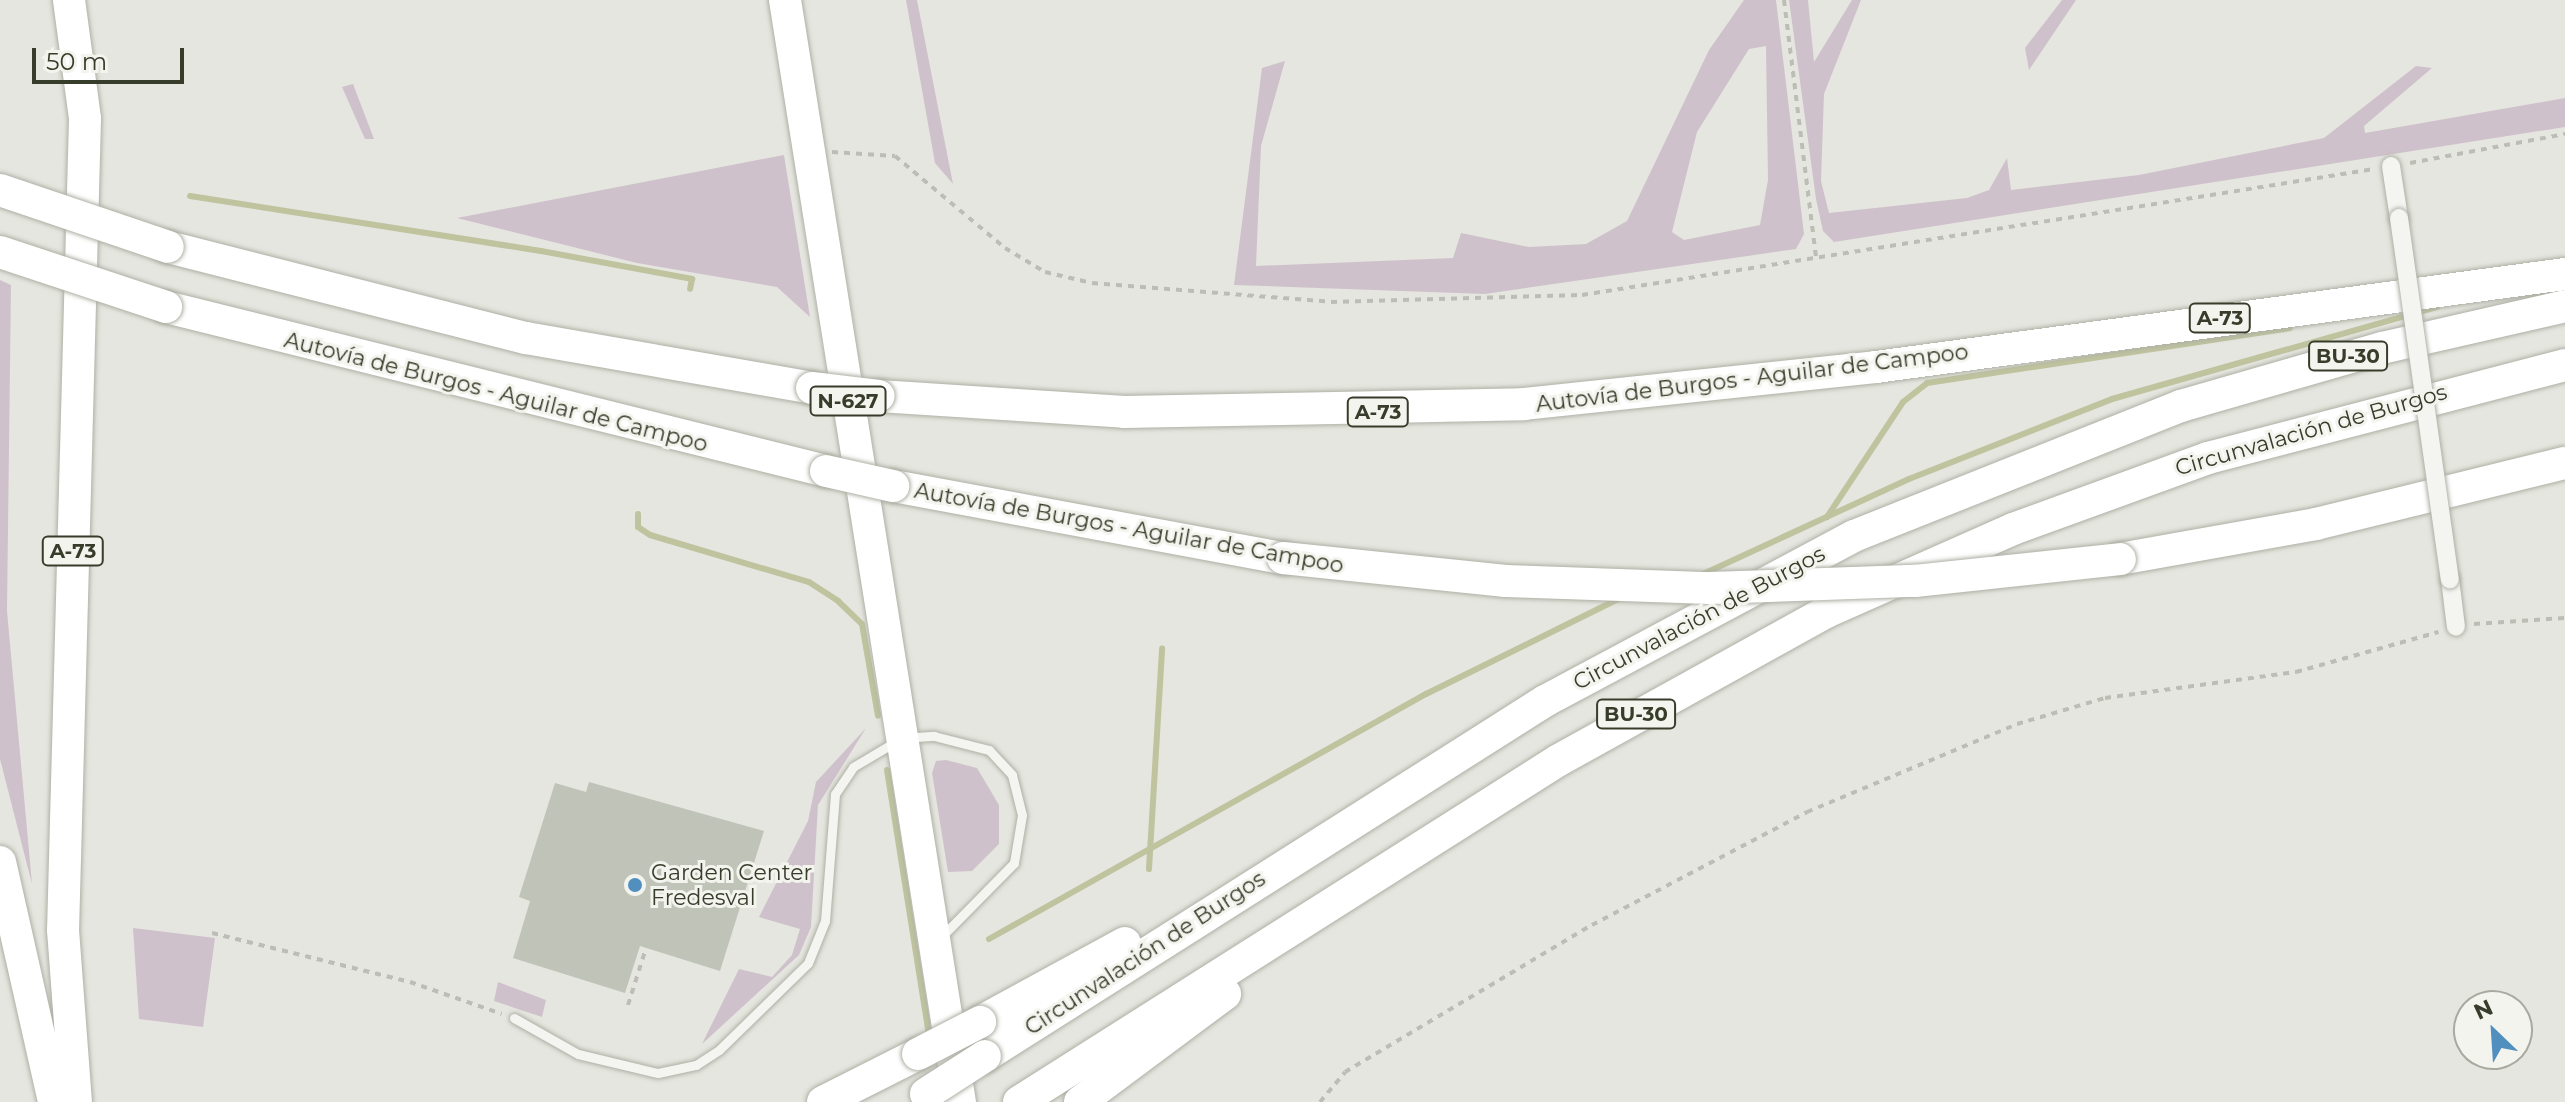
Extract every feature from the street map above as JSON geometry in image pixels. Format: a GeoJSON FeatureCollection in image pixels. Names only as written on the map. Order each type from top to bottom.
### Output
{"type":"FeatureCollection","features":[{"type":"Feature","properties":{"kind":"highway","name":"A-73"},"geometry":{"type":"LineString","coordinates":[[69,0],[85,119],[63,930],[76,1102]]}},
{"type":"Feature","properties":{"kind":"highway","name":"N-627"},"geometry":{"type":"LineString","coordinates":[[785,0],[960,1102]]}},
{"type":"Feature","properties":{"kind":"highway","name":"Autovía de Burgos - Aguilar de Campoo"},"geometry":{"type":"LineString","coordinates":[[0,190],[168,247],[513,335],[812,388],[879,396],[1148,412],[1524,404],[1876,367],[2565,274]]}},
{"type":"Feature","properties":{"kind":"highway","name":"Autovía de Burgos - Aguilar de Campoo"},"geometry":{"type":"LineString","coordinates":[[0,252],[166,307],[893,486],[1283,558],[1468,578],[1697,588],[1915,581],[2120,559],[2316,524],[2565,463]]}},
{"type":"Feature","properties":{"kind":"highway","name":"Circunvalación de Burgos"},"geometry":{"type":"LineString","coordinates":[[919,1098],[1640,645],[1854,536],[2076,443],[2331,361],[2565,306]]}},
{"type":"Feature","properties":{"kind":"highway","name":"Circunvalación de Burgos"},"geometry":{"type":"LineString","coordinates":[[1019,1102],[1521,783],[1739,657],[1939,561],[2156,476],[2330,421],[2565,365]]}},
{"type":"Feature","properties":{"kind":"highway"},"geometry":{"type":"LineString","coordinates":[[823,1102],[980,1022],[1640,645]]}},
{"type":"Feature","properties":{"kind":"highway","name":"BU-30"},"geometry":{"type":"LineString","coordinates":[[1080,1102],[1291,948],[1739,657]]}},
{"type":"Feature","properties":{"kind":"highway"},"geometry":{"type":"LineString","coordinates":[[0,862],[54,1102]]}},
{"type":"Feature","properties":{"kind":"street"},"geometry":{"type":"LineString","coordinates":[[2391,166],[2456,627]]}},
{"type":"Feature","properties":{"kind":"lane"},"geometry":{"type":"LineString","coordinates":[[514,1018],[578,1054],[658,1073],[681,1071],[719,1050],[808,963],[825,921],[835,794],[853,767],[902,738],[934,736],[989,750],[1012,775],[1022,815],[1014,863],[935,943]]}},
{"type":"Feature","properties":{"kind":"path"},"geometry":{"type":"LineString","coordinates":[[1784,0],[1816,258]]}},
{"type":"Feature","properties":{"kind":"path"},"geometry":{"type":"LineString","coordinates":[[809,155],[851,149],[895,156],[1026,263],[1092,283],[1331,302],[1467,303],[1582,295],[2391,166],[2565,134]]}},
{"type":"Feature","properties":{"kind":"path"},"geometry":{"type":"LineString","coordinates":[[1320,1102],[1345,1072],[1592,925],[1807,812],[2003,729],[2105,698],[2296,672],[2456,627],[2565,618]]}},
{"type":"Feature","properties":{"kind":"path"},"geometry":{"type":"LineString","coordinates":[[212,933],[410,982],[514,1018]]}},
{"type":"Feature","properties":{"kind":"path"},"geometry":{"type":"LineString","coordinates":[[628,1005],[646,948]]}},
{"type":"Feature","properties":{"kind":"shaded area"},"geometry":{"type":"Polygon","coordinates":[[[906,0],[917,0],[953,184],[935,163],[906,0]]]}},
{"type":"Feature","properties":{"kind":"shaded area"},"geometry":{"type":"Polygon","coordinates":[[[1744,0],[1776,0],[1804,234],[1796,249],[1485,294],[1234,285],[1262,68],[1285,61],[1261,146],[1256,266],[1453,258],[1461,233],[1529,247],[1586,244],[1627,221],[1709,50],[1744,0]],[[1766,46],[1749,49],[1697,132],[1672,232],[1684,240],[1760,225],[1768,180],[1766,46]]]}},
{"type":"Feature","properties":{"kind":"shaded area"},"geometry":{"type":"Polygon","coordinates":[[[1789,0],[1808,0],[1814,62],[1852,0],[1861,0],[1824,94],[1821,181],[1829,213],[1967,198],[1989,190],[2007,158],[2011,190],[2139,175],[2324,138],[2416,66],[2432,68],[2364,126],[2365,133],[2565,98],[2565,127],[1834,242],[1823,231],[1816,199],[1789,0]]]}},
{"type":"Feature","properties":{"kind":"shaded area"},"geometry":{"type":"Polygon","coordinates":[[[2062,0],[2076,0],[2029,70],[2025,48],[2062,0]]]}},
{"type":"Feature","properties":{"kind":"shaded area"},"geometry":{"type":"Polygon","coordinates":[[[353,84],[374,139],[365,139],[342,87],[353,84]]]}},
{"type":"Feature","properties":{"kind":"shaded area"},"geometry":{"type":"Polygon","coordinates":[[[784,155],[810,317],[777,287],[637,263],[457,218],[784,155]]]}},
{"type":"Feature","properties":{"kind":"shaded area"},"geometry":{"type":"Polygon","coordinates":[[[0,280],[11,285],[7,611],[32,884],[0,759],[0,280]]]}},
{"type":"Feature","properties":{"kind":"shaded area"},"geometry":{"type":"Polygon","coordinates":[[[866,728],[818,805],[811,927],[799,955],[702,1044],[739,969],[772,977],[792,955],[800,929],[759,917],[808,821],[816,782],[866,728]]]}},
{"type":"Feature","properties":{"kind":"shaded area"},"geometry":{"type":"Polygon","coordinates":[[[946,760],[977,768],[999,805],[999,844],[972,871],[948,872],[932,773],[936,761],[946,760]]]}},
{"type":"Feature","properties":{"kind":"shaded area"},"geometry":{"type":"Polygon","coordinates":[[[133,928],[215,938],[203,1027],[139,1019],[133,928]]]}},
{"type":"Feature","properties":{"kind":"shaded area"},"geometry":{"type":"Polygon","coordinates":[[[498,982],[546,1000],[542,1017],[494,1001],[498,982]]]}},
{"type":"Feature","properties":{"kind":"building","name":"Garden Center Fredesval"},"geometry":{"type":"Polygon","coordinates":[[[589,782],[764,831],[720,971],[640,946],[625,993],[513,958],[530,901],[519,897],[555,783],[586,792],[589,782]]]}},
{"type":"Feature","properties":{"kind":"waterway"},"geometry":{"type":"LineString","coordinates":[[190,196],[541,251],[692,279],[690,289]]}},
{"type":"Feature","properties":{"kind":"waterway"},"geometry":{"type":"LineString","coordinates":[[1701,575],[1909,479],[2112,399],[2437,307]]}},
{"type":"Feature","properties":{"kind":"waterway"},"geometry":{"type":"LineString","coordinates":[[1827,517],[1903,402],[1927,383],[2290,328]]}},
{"type":"Feature","properties":{"kind":"waterway"},"geometry":{"type":"LineString","coordinates":[[638,514],[638,527],[650,535],[809,582],[838,601],[862,624],[878,716]]}},
{"type":"Feature","properties":{"kind":"waterway"},"geometry":{"type":"LineString","coordinates":[[989,939],[1426,694],[1622,597]]}},
{"type":"Feature","properties":{"kind":"waterway"},"geometry":{"type":"LineString","coordinates":[[1149,869],[1162,648]]}},
{"type":"Feature","properties":{"kind":"waterway"},"geometry":{"type":"LineString","coordinates":[[887,770],[929,1035]]}},
{"type":"Feature","properties":{"kind":"place","name":"Garden Center Fredesval"},"geometry":{"type":"Point","coordinates":[635,885]}}]}
